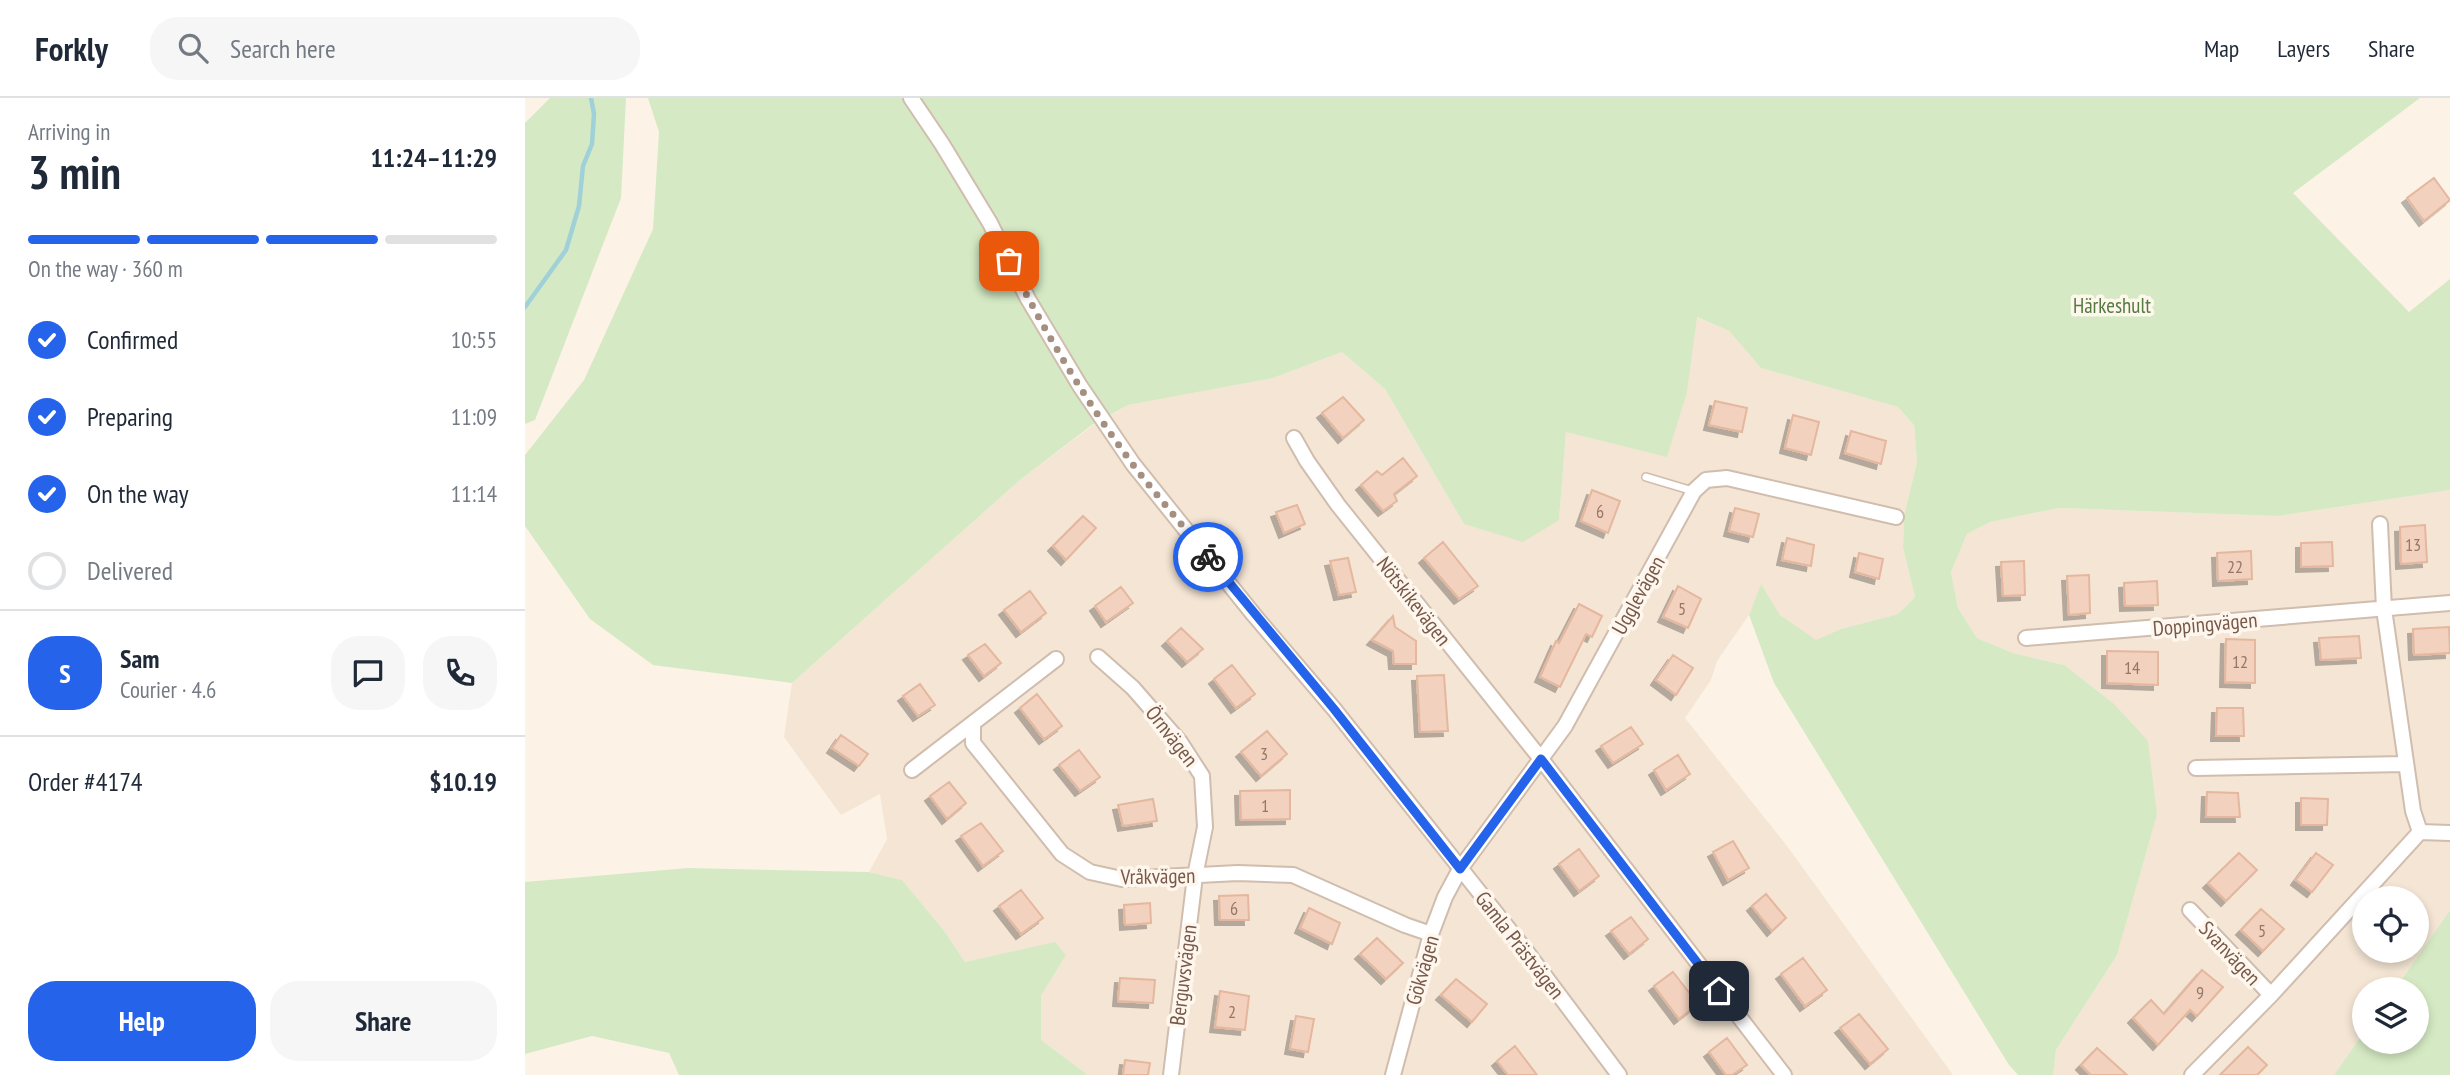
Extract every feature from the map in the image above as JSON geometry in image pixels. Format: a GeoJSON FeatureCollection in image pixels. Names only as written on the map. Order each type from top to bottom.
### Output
{"type":"FeatureCollection","features":[{"type":"Feature","properties":{"kind":"street","name":"Gamla Prästvägen"},"geometry":{"type":"LineString","coordinates":[[911,98],[990,223],[1028,299],[1080,386],[1133,464],[1254,615],[1334,709],[1526,951],[1619,1075]]}},
{"type":"Feature","properties":{"kind":"street","name":"Nötskikevägen"},"geometry":{"type":"LineString","coordinates":[[1294,438],[1338,505],[1541,759],[1784,1075]]}},
{"type":"Feature","properties":{"kind":"street"},"geometry":{"type":"LineString","coordinates":[[1694,491],[1706,480],[1727,478],[1896,517]]}},
{"type":"Feature","properties":{"kind":"street","name":"Ugglevägen"},"geometry":{"type":"LineString","coordinates":[[1460,869],[1565,726],[1694,491]]}},
{"type":"Feature","properties":{"kind":"street"},"geometry":{"type":"LineString","coordinates":[[2380,524],[2384,609],[2413,811],[2420,832],[2450,834]]}},
{"type":"Feature","properties":{"kind":"street","name":"Doppingvägen"},"geometry":{"type":"LineString","coordinates":[[2026,638],[2450,603]]}},
{"type":"Feature","properties":{"kind":"street","name":"Örnvägen"},"geometry":{"type":"LineString","coordinates":[[1098,657],[1141,697],[1180,742],[1202,776],[1205,827],[1195,876]]}},
{"type":"Feature","properties":{"kind":"street"},"geometry":{"type":"LineString","coordinates":[[912,770],[1056,659]]}},
{"type":"Feature","properties":{"kind":"street","name":"Vråkvägen"},"geometry":{"type":"LineString","coordinates":[[973,723],[973,743],[1062,854],[1090,872],[1122,879],[1238,873],[1293,875],[1431,934]]}},
{"type":"Feature","properties":{"kind":"street"},"geometry":{"type":"LineString","coordinates":[[2196,768],[2405,764]]}},
{"type":"Feature","properties":{"kind":"street","name":"Svanvägen"},"geometry":{"type":"LineString","coordinates":[[2192,1075],[2270,995],[2420,832]]}},
{"type":"Feature","properties":{"kind":"street","name":"Gökvägen"},"geometry":{"type":"LineString","coordinates":[[1393,1075],[1431,934],[1445,897],[1460,869]]}},
{"type":"Feature","properties":{"kind":"street","name":"Berguvsvägen"},"geometry":{"type":"LineString","coordinates":[[1171,1075],[1195,876]]}},
{"type":"Feature","properties":{"kind":"street","name":"Svanvägen"},"geometry":{"type":"LineString","coordinates":[[2190,910],[2270,995]]}},
{"type":"Feature","properties":{"kind":"lane"},"geometry":{"type":"LineString","coordinates":[[1646,477],[1694,491]]}},
{"type":"Feature","properties":{"kind":"shaded area"},"geometry":{"type":"Polygon","coordinates":[[[1696,317],[1729,331],[1761,368],[1898,407],[1914,425],[1917,462],[1904,516],[1903,548],[1915,597],[1898,614],[1841,629],[1815,641],[1780,615],[1761,585],[1749,615],[1717,661],[1711,680],[1685,718],[1787,846],[1953,1075],[1088,1075],[1041,1040],[1041,996],[1066,955],[1055,943],[965,962],[945,932],[902,880],[869,872],[887,839],[880,794],[841,815],[784,737],[792,683],[1020,480],[1092,426],[1128,405],[1273,378],[1342,352],[1385,389],[1464,524],[1559,519],[1566,431],[1687,392],[1696,317]]]}},
{"type":"Feature","properties":{"kind":"shaded area"},"geometry":{"type":"Polygon","coordinates":[[[2450,490],[2450,910],[2429,940],[2429,886],[2352,886],[2352,963],[2413,963],[2403,977],[2352,977],[2352,1049],[2334,1075],[2053,1075],[2056,1050],[2117,955],[2157,815],[2064,665],[2013,653],[1977,638],[1958,608],[1951,572],[1967,534],[1990,522],[2059,508],[2278,516],[2450,490]]]}},
{"type":"Feature","properties":{"kind":"green space"},"geometry":{"type":"Polygon","coordinates":[[[550,98],[626,98],[621,198],[535,420],[525,424],[525,123],[550,98]]]}},
{"type":"Feature","properties":{"kind":"green space","name":"Härkeshult"},"geometry":{"type":"Polygon","coordinates":[[[648,98],[2420,98],[2293,193],[2409,312],[2450,279],[2450,490],[2278,516],[2059,508],[1990,522],[1967,534],[1951,572],[1958,608],[1977,638],[2013,653],[2064,665],[2114,704],[2148,741],[2157,815],[2117,955],[2056,1050],[2053,1075],[2018,1075],[2009,1065],[1774,683],[1749,615],[1761,584],[1780,615],[1816,640],[1841,629],[1898,614],[1915,597],[1903,548],[1904,516],[1917,462],[1914,425],[1898,407],[1761,368],[1729,331],[1697,317],[1687,392],[1667,457],[1566,432],[1559,520],[1523,542],[1464,524],[1385,389],[1342,352],[1273,378],[1128,405],[1092,425],[1020,480],[792,683],[653,665],[590,619],[525,526],[525,455],[584,380],[653,229],[659,132],[648,98]]]}},
{"type":"Feature","properties":{"kind":"green space"},"geometry":{"type":"Polygon","coordinates":[[[688,868],[869,872],[902,880],[945,932],[965,962],[1055,942],[1066,955],[1041,996],[1041,1040],[1088,1075],[679,1075],[669,1053],[592,1036],[525,1054],[525,882],[688,868]]]}},
{"type":"Feature","properties":{"kind":"green space"},"geometry":{"type":"Polygon","coordinates":[[[2450,910],[2450,1075],[2334,1075],[2352,1049],[2352,1054],[2429,1054],[2429,977],[2403,977],[2413,963],[2429,963],[2429,940],[2450,910]]]}},
{"type":"Feature","properties":{"kind":"building"},"geometry":{"type":"Polygon","coordinates":[[[2434,178],[2450,200],[2424,221],[2407,198],[2434,178]]]}},
{"type":"Feature","properties":{"kind":"building"},"geometry":{"type":"Polygon","coordinates":[[[1343,397],[1364,420],[1343,438],[1322,413],[1343,397]]]}},
{"type":"Feature","properties":{"kind":"building"},"geometry":{"type":"Polygon","coordinates":[[[1715,401],[1747,408],[1742,432],[1709,425],[1715,401]]]}},
{"type":"Feature","properties":{"kind":"building"},"geometry":{"type":"Polygon","coordinates":[[[1793,415],[1819,422],[1811,455],[1785,448],[1793,415]]]}},
{"type":"Feature","properties":{"kind":"building"},"geometry":{"type":"Polygon","coordinates":[[[1851,431],[1886,441],[1881,464],[1845,453],[1851,431]]]}},
{"type":"Feature","properties":{"kind":"building"},"geometry":{"type":"Polygon","coordinates":[[[1403,458],[1417,476],[1394,494],[1397,501],[1383,511],[1361,485],[1377,471],[1382,475],[1403,458]]]}},
{"type":"Feature","properties":{"kind":"building"},"geometry":{"type":"Polygon","coordinates":[[[1592,490],[1620,501],[1608,533],[1581,521],[1592,490]]]}},
{"type":"Feature","properties":{"kind":"building"},"geometry":{"type":"Polygon","coordinates":[[[1297,505],[1305,524],[1284,533],[1276,512],[1297,505]]]}},
{"type":"Feature","properties":{"kind":"building"},"geometry":{"type":"Polygon","coordinates":[[[1735,508],[1759,514],[1753,537],[1729,531],[1735,508]]]}},
{"type":"Feature","properties":{"kind":"building"},"geometry":{"type":"Polygon","coordinates":[[[1083,516],[1096,528],[1066,560],[1053,546],[1083,516]]]}},
{"type":"Feature","properties":{"kind":"building"},"geometry":{"type":"Polygon","coordinates":[[[2425,525],[2427,562],[2401,564],[2400,527],[2425,525]]]}},
{"type":"Feature","properties":{"kind":"building"},"geometry":{"type":"Polygon","coordinates":[[[1787,538],[1814,545],[1811,566],[1782,560],[1787,538]]]}},
{"type":"Feature","properties":{"kind":"building"},"geometry":{"type":"Polygon","coordinates":[[[1443,542],[1478,586],[1459,599],[1424,558],[1443,542]]]}},
{"type":"Feature","properties":{"kind":"building"},"geometry":{"type":"Polygon","coordinates":[[[2332,542],[2333,566],[2301,567],[2301,543],[2332,542]]]}},
{"type":"Feature","properties":{"kind":"building"},"geometry":{"type":"Polygon","coordinates":[[[2251,551],[2252,579],[2218,581],[2217,553],[2251,551]]]}},
{"type":"Feature","properties":{"kind":"building"},"geometry":{"type":"Polygon","coordinates":[[[1859,553],[1883,559],[1879,579],[1855,572],[1859,553]]]}},
{"type":"Feature","properties":{"kind":"building"},"geometry":{"type":"Polygon","coordinates":[[[1348,558],[1356,592],[1339,595],[1330,561],[1348,558]]]}},
{"type":"Feature","properties":{"kind":"building"},"geometry":{"type":"Polygon","coordinates":[[[2024,561],[2025,595],[2003,596],[2001,562],[2024,561]]]}},
{"type":"Feature","properties":{"kind":"building"},"geometry":{"type":"Polygon","coordinates":[[[2089,575],[2090,613],[2069,615],[2067,576],[2089,575]]]}},
{"type":"Feature","properties":{"kind":"building"},"geometry":{"type":"Polygon","coordinates":[[[2157,581],[2158,605],[2125,606],[2124,583],[2157,581]]]}},
{"type":"Feature","properties":{"kind":"building"},"geometry":{"type":"Polygon","coordinates":[[[1678,586],[1701,599],[1688,628],[1663,617],[1678,586]]]}},
{"type":"Feature","properties":{"kind":"building"},"geometry":{"type":"Polygon","coordinates":[[[1121,587],[1133,603],[1106,622],[1095,606],[1121,587]]]}},
{"type":"Feature","properties":{"kind":"building"},"geometry":{"type":"Polygon","coordinates":[[[1030,591],[1046,613],[1021,632],[1004,610],[1030,591]]]}},
{"type":"Feature","properties":{"kind":"building"},"geometry":{"type":"Polygon","coordinates":[[[1579,604],[1602,616],[1592,637],[1586,634],[1560,687],[1540,677],[1556,641],[1559,643],[1579,604]]]}},
{"type":"Feature","properties":{"kind":"building"},"geometry":{"type":"Polygon","coordinates":[[[1393,616],[1395,627],[1416,641],[1416,664],[1394,664],[1393,651],[1372,640],[1393,616]]]}},
{"type":"Feature","properties":{"kind":"building"},"geometry":{"type":"Polygon","coordinates":[[[2449,627],[2450,653],[2414,655],[2413,629],[2449,627]]]}},
{"type":"Feature","properties":{"kind":"building"},"geometry":{"type":"Polygon","coordinates":[[[1181,628],[1203,649],[1187,662],[1167,641],[1181,628]]]}},
{"type":"Feature","properties":{"kind":"building"},"geometry":{"type":"Polygon","coordinates":[[[2359,636],[2361,658],[2321,660],[2319,638],[2359,636]]]}},
{"type":"Feature","properties":{"kind":"building"},"geometry":{"type":"Polygon","coordinates":[[[2226,639],[2255,640],[2255,683],[2225,682],[2226,639]]]}},
{"type":"Feature","properties":{"kind":"building"},"geometry":{"type":"Polygon","coordinates":[[[985,644],[1001,663],[984,676],[968,655],[985,644]]]}},
{"type":"Feature","properties":{"kind":"building"},"geometry":{"type":"Polygon","coordinates":[[[2107,651],[2158,652],[2158,685],[2107,683],[2107,651]]]}},
{"type":"Feature","properties":{"kind":"building"},"geometry":{"type":"Polygon","coordinates":[[[1673,655],[1693,668],[1676,695],[1656,680],[1673,655]]]}},
{"type":"Feature","properties":{"kind":"building"},"geometry":{"type":"Polygon","coordinates":[[[1232,665],[1255,694],[1236,708],[1214,679],[1232,665]]]}},
{"type":"Feature","properties":{"kind":"building"},"geometry":{"type":"Polygon","coordinates":[[[1444,675],[1448,731],[1420,732],[1417,676],[1444,675]]]}},
{"type":"Feature","properties":{"kind":"building"},"geometry":{"type":"Polygon","coordinates":[[[920,684],[935,705],[918,716],[903,696],[920,684]]]}},
{"type":"Feature","properties":{"kind":"building"},"geometry":{"type":"Polygon","coordinates":[[[1037,694],[1062,726],[1044,739],[1020,708],[1037,694]]]}},
{"type":"Feature","properties":{"kind":"building"},"geometry":{"type":"Polygon","coordinates":[[[2217,708],[2243,708],[2244,736],[2216,736],[2217,708]]]}},
{"type":"Feature","properties":{"kind":"building"},"geometry":{"type":"Polygon","coordinates":[[[1631,727],[1643,744],[1613,763],[1601,746],[1631,727]]]}},
{"type":"Feature","properties":{"kind":"building"},"geometry":{"type":"Polygon","coordinates":[[[1267,731],[1287,754],[1261,776],[1241,752],[1267,731]]]}},
{"type":"Feature","properties":{"kind":"building"},"geometry":{"type":"Polygon","coordinates":[[[841,735],[868,754],[859,766],[832,748],[841,735]]]}},
{"type":"Feature","properties":{"kind":"building"},"geometry":{"type":"Polygon","coordinates":[[[1079,750],[1100,777],[1080,791],[1059,765],[1079,750]]]}},
{"type":"Feature","properties":{"kind":"building"},"geometry":{"type":"Polygon","coordinates":[[[1678,755],[1690,774],[1666,790],[1654,770],[1678,755]]]}},
{"type":"Feature","properties":{"kind":"building"},"geometry":{"type":"Polygon","coordinates":[[[949,782],[966,803],[947,819],[930,796],[949,782]]]}},
{"type":"Feature","properties":{"kind":"building"},"geometry":{"type":"Polygon","coordinates":[[[1290,790],[1290,819],[1241,820],[1240,791],[1290,790]]]}},
{"type":"Feature","properties":{"kind":"building"},"geometry":{"type":"Polygon","coordinates":[[[2207,792],[2238,793],[2240,817],[2206,817],[2207,792]]]}},
{"type":"Feature","properties":{"kind":"building"},"geometry":{"type":"Polygon","coordinates":[[[2301,798],[2328,799],[2327,825],[2301,825],[2301,798]]]}},
{"type":"Feature","properties":{"kind":"building"},"geometry":{"type":"Polygon","coordinates":[[[1153,799],[1157,821],[1123,826],[1118,805],[1153,799]]]}},
{"type":"Feature","properties":{"kind":"building"},"geometry":{"type":"Polygon","coordinates":[[[981,823],[1003,851],[983,866],[961,836],[981,823]]]}},
{"type":"Feature","properties":{"kind":"building"},"geometry":{"type":"Polygon","coordinates":[[[1733,841],[1749,868],[1728,880],[1713,852],[1733,841]]]}},
{"type":"Feature","properties":{"kind":"building"},"geometry":{"type":"Polygon","coordinates":[[[1579,849],[1599,876],[1579,891],[1559,864],[1579,849]]]}},
{"type":"Feature","properties":{"kind":"building"},"geometry":{"type":"Polygon","coordinates":[[[2239,853],[2257,870],[2226,901],[2208,883],[2239,853]]]}},
{"type":"Feature","properties":{"kind":"building"},"geometry":{"type":"Polygon","coordinates":[[[2316,853],[2333,865],[2312,892],[2296,880],[2316,853]]]}},
{"type":"Feature","properties":{"kind":"building"},"geometry":{"type":"Polygon","coordinates":[[[1021,890],[1043,918],[1021,934],[999,906],[1021,890]]]}},
{"type":"Feature","properties":{"kind":"building"},"geometry":{"type":"Polygon","coordinates":[[[1766,894],[1786,918],[1772,931],[1752,906],[1766,894]]]}},
{"type":"Feature","properties":{"kind":"building"},"geometry":{"type":"Polygon","coordinates":[[[1248,895],[1249,920],[1220,920],[1219,896],[1248,895]]]}},
{"type":"Feature","properties":{"kind":"building"},"geometry":{"type":"Polygon","coordinates":[[[1150,903],[1151,923],[1125,925],[1124,905],[1150,903]]]}},
{"type":"Feature","properties":{"kind":"building"},"geometry":{"type":"Polygon","coordinates":[[[1309,908],[1340,923],[1332,944],[1300,928],[1309,908]]]}},
{"type":"Feature","properties":{"kind":"building"},"geometry":{"type":"Polygon","coordinates":[[[2261,909],[2284,929],[2263,951],[2241,930],[2261,909]]]}},
{"type":"Feature","properties":{"kind":"building"},"geometry":{"type":"Polygon","coordinates":[[[1631,917],[1648,939],[1629,954],[1611,931],[1631,917]]]}},
{"type":"Feature","properties":{"kind":"building"},"geometry":{"type":"Polygon","coordinates":[[[1377,938],[1403,963],[1386,979],[1360,954],[1377,938]]]}},
{"type":"Feature","properties":{"kind":"building"},"geometry":{"type":"Polygon","coordinates":[[[1803,958],[1827,990],[1805,1006],[1781,974],[1803,958]]]}},
{"type":"Feature","properties":{"kind":"building"},"geometry":{"type":"Polygon","coordinates":[[[2202,970],[2223,987],[2197,1016],[2190,1010],[2158,1045],[2133,1018],[2151,1000],[2164,1014],[2202,970]]]}},
{"type":"Feature","properties":{"kind":"building"},"geometry":{"type":"Polygon","coordinates":[[[1673,972],[1698,1004],[1679,1019],[1654,986],[1673,972]]]}},
{"type":"Feature","properties":{"kind":"building"},"geometry":{"type":"Polygon","coordinates":[[[1120,978],[1155,980],[1153,1003],[1118,1001],[1120,978]]]}},
{"type":"Feature","properties":{"kind":"building"},"geometry":{"type":"Polygon","coordinates":[[[1456,979],[1487,1004],[1472,1022],[1441,995],[1456,979]]]}},
{"type":"Feature","properties":{"kind":"building"},"geometry":{"type":"Polygon","coordinates":[[[1220,991],[1249,996],[1245,1030],[1215,1027],[1220,991]]]}},
{"type":"Feature","properties":{"kind":"building"},"geometry":{"type":"Polygon","coordinates":[[[1859,1014],[1888,1049],[1870,1064],[1840,1028],[1859,1014]]]}},
{"type":"Feature","properties":{"kind":"building"},"geometry":{"type":"Polygon","coordinates":[[[1296,1016],[1314,1019],[1308,1052],[1290,1049],[1296,1016]]]}},
{"type":"Feature","properties":{"kind":"building"},"geometry":{"type":"Polygon","coordinates":[[[1727,1038],[1747,1065],[1732,1075],[1726,1075],[1709,1052],[1727,1038]]]}},
{"type":"Feature","properties":{"kind":"building"},"geometry":{"type":"Polygon","coordinates":[[[1515,1046],[1537,1075],[1508,1075],[1497,1061],[1515,1046]]]}},
{"type":"Feature","properties":{"kind":"building"},"geometry":{"type":"Polygon","coordinates":[[[2248,1047],[2267,1065],[2257,1075],[2220,1075],[2248,1047]]]}},
{"type":"Feature","properties":{"kind":"building"},"geometry":{"type":"Polygon","coordinates":[[[2097,1048],[2127,1075],[2091,1075],[2081,1065],[2097,1048]]]}},
{"type":"Feature","properties":{"kind":"building"},"geometry":{"type":"Polygon","coordinates":[[[1125,1060],[1150,1063],[1148,1075],[1123,1075],[1125,1060]]]}},
{"type":"Feature","properties":{"kind":"waterway"},"geometry":{"type":"LineString","coordinates":[[525,307],[566,250],[579,206],[583,166],[592,144],[594,114],[591,98]]}},
{"type":"Feature","properties":{"kind":"way so far"},"geometry":{"type":"LineString","coordinates":[[1009,261],[1028,299],[1080,386],[1133,464],[1208,557]]}},
{"type":"Feature","properties":{"kind":"route"},"geometry":{"type":"LineString","coordinates":[[1208,557],[1334,709],[1460,869],[1541,759],[1719,991]]}}]}
